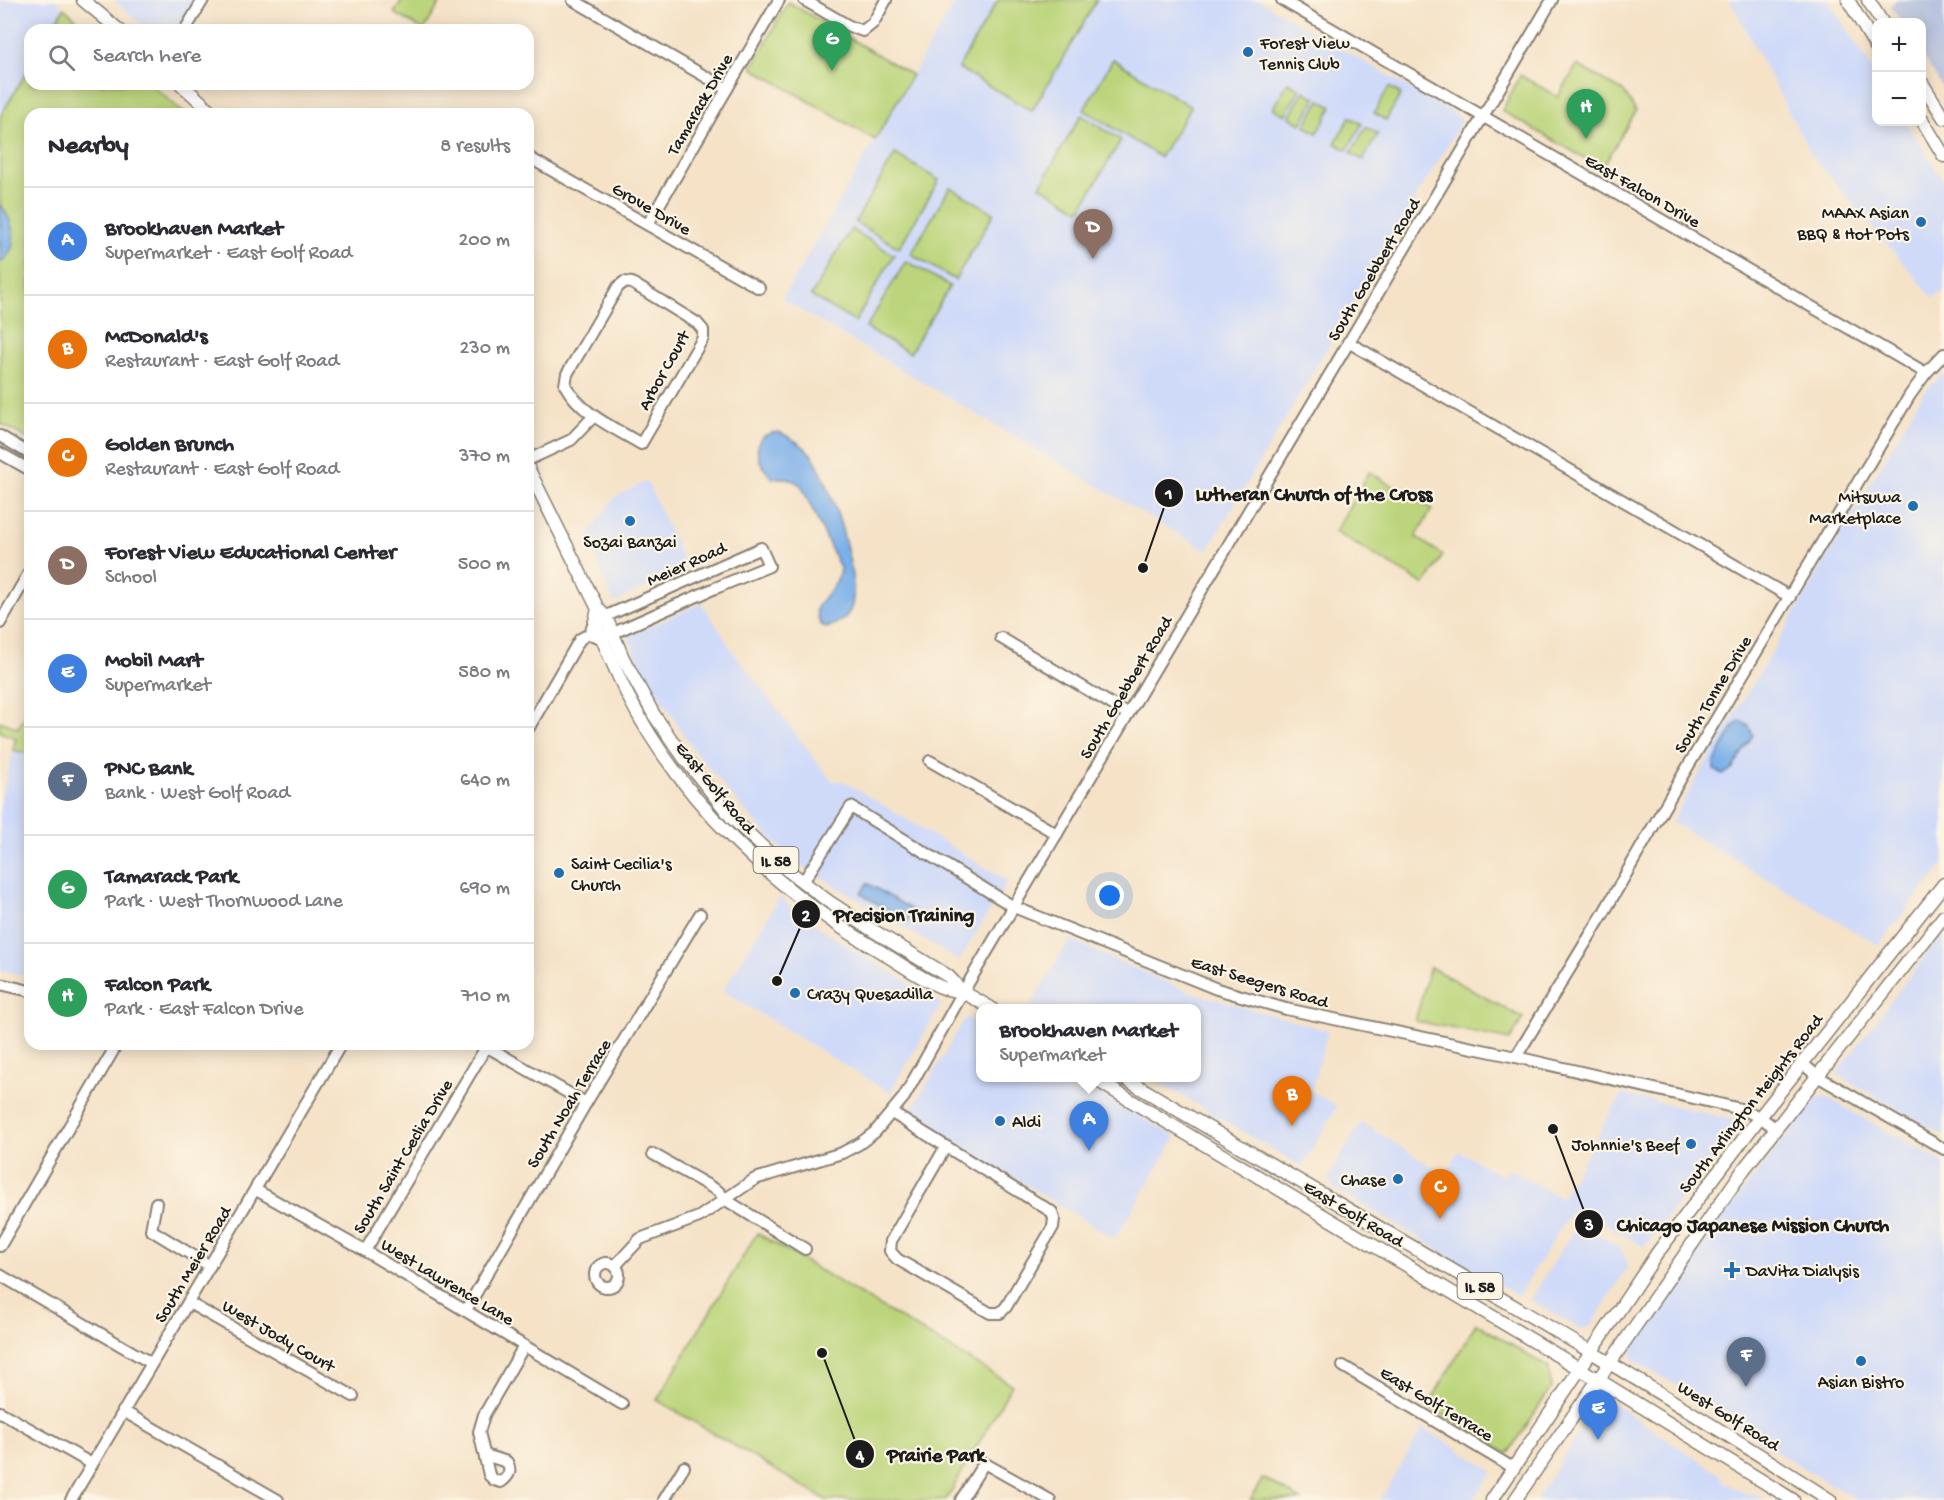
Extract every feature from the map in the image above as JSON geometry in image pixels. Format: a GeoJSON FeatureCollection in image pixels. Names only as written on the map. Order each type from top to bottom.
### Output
{"type":"FeatureCollection","features":[{"type":"Feature","properties":{"kind":"main road"},"geometry":{"type":"LineString","coordinates":[[83,0],[112,24]]}},
{"type":"Feature","properties":{"kind":"main road"},"geometry":{"type":"LineString","coordinates":[[1848,0],[1872,40]]}},
{"type":"Feature","properties":{"kind":"main road"},"geometry":{"type":"LineString","coordinates":[[1868,0],[1879,18]]}},
{"type":"Feature","properties":{"kind":"main road"},"geometry":{"type":"LineString","coordinates":[[1926,89],[1944,118]]}},
{"type":"Feature","properties":{"kind":"main road"},"geometry":{"type":"LineString","coordinates":[[188,90],[207,108]]}},
{"type":"Feature","properties":{"kind":"main road"},"geometry":{"type":"LineString","coordinates":[[1926,126],[1944,156]]}},
{"type":"Feature","properties":{"kind":"main road","name":"East Golf Road"},"geometry":{"type":"LineString","coordinates":[[534,480],[580,572],[608,636],[628,697],[671,764],[721,826],[750,855],[801,898],[870,945],[942,988],[963,992]]}},
{"type":"Feature","properties":{"kind":"main road","name":"East Golf Road"},"geometry":{"type":"LineString","coordinates":[[608,636],[623,658],[654,715],[691,768],[732,818],[803,882],[869,928],[948,976],[963,992],[984,1004]]}},
{"type":"Feature","properties":{"kind":"main road","name":"South Arlington Heights Road"},"geometry":{"type":"LineString","coordinates":[[1492,1500],[1649,1264],[1760,1117],[1944,884]]}},
{"type":"Feature","properties":{"kind":"main road","name":"South Arlington Heights Road"},"geometry":{"type":"LineString","coordinates":[[1515,1500],[1743,1169],[1944,916]]}},
{"type":"Feature","properties":{"kind":"main road","name":"East Golf Road"},"geometry":{"type":"LineString","coordinates":[[1101,1082],[1597,1379]]}},
{"type":"Feature","properties":{"kind":"main road","name":"East Golf Road"},"geometry":{"type":"LineString","coordinates":[[1132,1082],[1313,1191],[1608,1362]]}},
{"type":"Feature","properties":{"kind":"main road","name":"West Golf Road"},"geometry":{"type":"LineString","coordinates":[[1608,1362],[1830,1500]]}},
{"type":"Feature","properties":{"kind":"main road","name":"IL 58"},"geometry":{"type":"LineString","coordinates":[[1597,1379],[1793,1500]]}},
{"type":"Feature","properties":{"kind":"street"},"geometry":{"type":"LineString","coordinates":[[189,24],[203,0]]}},
{"type":"Feature","properties":{"kind":"street"},"geometry":{"type":"LineString","coordinates":[[573,0],[727,89]]}},
{"type":"Feature","properties":{"kind":"street","name":"Tamarack Drive"},"geometry":{"type":"LineString","coordinates":[[648,224],[779,0]]}},
{"type":"Feature","properties":{"kind":"street"},"geometry":{"type":"LineString","coordinates":[[804,0],[849,26],[863,31],[873,23],[886,0]]}},
{"type":"Feature","properties":{"kind":"street","name":"East Falcon Drive"},"geometry":{"type":"LineString","coordinates":[[1282,0],[1926,373]]}},
{"type":"Feature","properties":{"kind":"street","name":"South Goebbert Road"},"geometry":{"type":"LineString","coordinates":[[615,1266],[640,1239],[699,1217],[755,1179],[833,1156],[859,1144],[875,1132],[892,1113],[1552,0]]}},
{"type":"Feature","properties":{"kind":"street","name":"Grove Drive"},"geometry":{"type":"LineString","coordinates":[[534,160],[759,288]]}},
{"type":"Feature","properties":{"kind":"street","name":"Arbor Court"},"geometry":{"type":"LineString","coordinates":[[624,282],[632,283],[697,323],[703,330],[704,338],[640,444],[594,416],[573,399],[565,385],[567,374],[618,287],[624,282]]}},
{"type":"Feature","properties":{"kind":"street"},"geometry":{"type":"LineString","coordinates":[[1348,342],[1790,597]]}},
{"type":"Feature","properties":{"kind":"street","name":"South Tonne Drive"},"geometry":{"type":"LineString","coordinates":[[1516,1058],[1910,394],[1944,354]]}},
{"type":"Feature","properties":{"kind":"street"},"geometry":{"type":"LineString","coordinates":[[534,457],[571,440],[594,416]]}},
{"type":"Feature","properties":{"kind":"street"},"geometry":{"type":"LineString","coordinates":[[0,436],[24,450]]}},
{"type":"Feature","properties":{"kind":"street"},"geometry":{"type":"LineString","coordinates":[[0,453],[24,467]]}},
{"type":"Feature","properties":{"kind":"street","name":"Meier Road"},"geometry":{"type":"LineString","coordinates":[[599,616],[761,548],[769,566],[608,636]]}},
{"type":"Feature","properties":{"kind":"street"},"geometry":{"type":"LineString","coordinates":[[0,623],[5,604],[24,579]]}},
{"type":"Feature","properties":{"kind":"street"},"geometry":{"type":"LineString","coordinates":[[534,719],[580,639],[589,634],[599,616]]}},
{"type":"Feature","properties":{"kind":"street"},"geometry":{"type":"LineString","coordinates":[[589,634],[608,636]]}},
{"type":"Feature","properties":{"kind":"street"},"geometry":{"type":"LineString","coordinates":[[1001,639],[1128,714]]}},
{"type":"Feature","properties":{"kind":"street"},"geometry":{"type":"LineString","coordinates":[[930,761],[1057,834]]}},
{"type":"Feature","properties":{"kind":"street","name":"East Seegers Road"},"geometry":{"type":"LineString","coordinates":[[803,882],[851,807],[1014,907],[1147,962],[1236,995],[1286,1009],[1742,1108],[1775,1128]]}},
{"type":"Feature","properties":{"kind":"street","name":"South Noah Terrace"},"geometry":{"type":"LineString","coordinates":[[466,1310],[586,1103],[700,914]]}},
{"type":"Feature","properties":{"kind":"street"},"geometry":{"type":"LineString","coordinates":[[0,984],[24,990]]}},
{"type":"Feature","properties":{"kind":"street"},"geometry":{"type":"LineString","coordinates":[[0,1246],[114,1050]]}},
{"type":"Feature","properties":{"kind":"street","name":"South Meier Road"},"geometry":{"type":"LineString","coordinates":[[71,1500],[338,1050]]}},
{"type":"Feature","properties":{"kind":"street","name":"South Saint Ceclia Drive"},"geometry":{"type":"LineString","coordinates":[[365,1251],[481,1050]]}},
{"type":"Feature","properties":{"kind":"street"},"geometry":{"type":"LineString","coordinates":[[493,1050],[586,1103]]}},
{"type":"Feature","properties":{"kind":"street"},"geometry":{"type":"LineString","coordinates":[[1802,1063],[1817,1076],[1944,1149]]}},
{"type":"Feature","properties":{"kind":"street"},"geometry":{"type":"LineString","coordinates":[[892,1113],[945,1148],[1052,1212],[1053,1227],[1006,1307],[1000,1312],[990,1313],[897,1259],[890,1251],[891,1241],[945,1148]]}},
{"type":"Feature","properties":{"kind":"street"},"geometry":{"type":"LineString","coordinates":[[653,1154],[718,1191],[726,1200],[805,1248]]}},
{"type":"Feature","properties":{"kind":"street","name":"West Lawrence Lane"},"geometry":{"type":"LineString","coordinates":[[256,1190],[466,1310],[622,1404]]}},
{"type":"Feature","properties":{"kind":"street"},"geometry":{"type":"LineString","coordinates":[[156,1203],[151,1230],[210,1266]]}},
{"type":"Feature","properties":{"kind":"street"},"geometry":{"type":"LineString","coordinates":[[0,1275],[151,1363]]}},
{"type":"Feature","properties":{"kind":"street","name":"West Jody Court"},"geometry":{"type":"LineString","coordinates":[[189,1303],[353,1396]]}},
{"type":"Feature","properties":{"kind":"street"},"geometry":{"type":"LineString","coordinates":[[485,1455],[479,1432],[481,1423],[524,1346]]}},
{"type":"Feature","properties":{"kind":"street","name":"East Golf Terrace"},"geometry":{"type":"LineString","coordinates":[[1343,1366],[1514,1468]]}},
{"type":"Feature","properties":{"kind":"street"},"geometry":{"type":"LineString","coordinates":[[123,1411],[278,1500]]}},
{"type":"Feature","properties":{"kind":"street"},"geometry":{"type":"LineString","coordinates":[[0,1412],[92,1464]]}},
{"type":"Feature","properties":{"kind":"street"},"geometry":{"type":"LineString","coordinates":[[961,1500],[984,1463],[1050,1500]]}},
{"type":"Feature","properties":{"kind":"street"},"geometry":{"type":"LineString","coordinates":[[664,1500],[684,1467]]}},
{"type":"Feature","properties":{"kind":"shaded area"},"geometry":{"type":"Polygon","coordinates":[[[0,0],[55,0],[64,8],[55,24],[24,24],[24,76],[0,117],[0,0]]]}},
{"type":"Feature","properties":{"kind":"shaded area"},"geometry":{"type":"Polygon","coordinates":[[[114,0],[196,0],[182,24],[140,24],[114,0]]]}},
{"type":"Feature","properties":{"kind":"shaded area"},"geometry":{"type":"Polygon","coordinates":[[[956,0],[1258,0],[1463,119],[1207,551],[782,299],[956,0]]]}},
{"type":"Feature","properties":{"kind":"shaded area"},"geometry":{"type":"Polygon","coordinates":[[[1730,0],[1828,0],[1872,69],[1872,126],[1909,126],[1944,181],[1944,291],[1933,298],[1812,156],[1730,0]]]}},
{"type":"Feature","properties":{"kind":"shaded area"},"geometry":{"type":"Polygon","coordinates":[[[1895,0],[1944,0],[1944,90],[1926,61],[1926,18],[1898,18],[1891,7],[1895,0]]]}},
{"type":"Feature","properties":{"kind":"shaded area"},"geometry":{"type":"Polygon","coordinates":[[[1944,373],[1944,865],[1878,945],[1671,822],[1923,393],[1944,373]]]}},
{"type":"Feature","properties":{"kind":"shaded area"},"geometry":{"type":"Polygon","coordinates":[[[647,481],[686,567],[614,603],[587,536],[615,497],[647,481]]]}},
{"type":"Feature","properties":{"kind":"shaded area"},"geometry":{"type":"Polygon","coordinates":[[[702,603],[732,650],[831,780],[845,782],[1008,881],[959,961],[796,862],[768,836],[693,749],[644,672],[628,636],[702,603]]]}},
{"type":"Feature","properties":{"kind":"shaded area"},"geometry":{"type":"Polygon","coordinates":[[[13,750],[24,753],[24,976],[0,970],[0,804],[13,750]]]}},
{"type":"Feature","properties":{"kind":"shaded area"},"geometry":{"type":"Polygon","coordinates":[[[780,897],[798,913],[843,943],[942,1003],[890,1093],[723,991],[780,897]]]}},
{"type":"Feature","properties":{"kind":"shaded area"},"geometry":{"type":"Polygon","coordinates":[[[1944,931],[1944,1135],[1836,1074],[1944,931]]]}},
{"type":"Feature","properties":{"kind":"shaded area"},"geometry":{"type":"Polygon","coordinates":[[[1070,940],[1190,992],[1328,1031],[1311,1091],[1337,1107],[1302,1167],[1159,1082],[1201,1082],[1201,1004],[1031,1004],[1070,940]]]}},
{"type":"Feature","properties":{"kind":"shaded area"},"geometry":{"type":"Polygon","coordinates":[[[966,1017],[976,1022],[976,1082],[1080,1082],[1176,1137],[1115,1239],[907,1112],[915,1104],[966,1017]]]}},
{"type":"Feature","properties":{"kind":"shaded area"},"geometry":{"type":"Polygon","coordinates":[[[1622,1094],[1734,1120],[1737,1126],[1644,1247],[1575,1206],[1518,1296],[1332,1187],[1328,1178],[1361,1122],[1445,1175],[1459,1151],[1503,1177],[1509,1168],[1561,1198],[1622,1094]]]}},
{"type":"Feature","properties":{"kind":"shaded area"},"geometry":{"type":"Polygon","coordinates":[[[1824,1096],[1944,1163],[1944,1500],[1905,1500],[1932,1455],[1904,1500],[1857,1500],[1634,1361],[1630,1347],[1644,1323],[1715,1226],[1817,1098],[1824,1096]]]}},
{"type":"Feature","properties":{"kind":"shaded area"},"geometry":{"type":"Polygon","coordinates":[[[1578,1223],[1619,1247],[1629,1265],[1590,1327],[1580,1329],[1530,1300],[1578,1223]]]}},
{"type":"Feature","properties":{"kind":"shaded area"},"geometry":{"type":"Polygon","coordinates":[[[1611,1402],[1722,1476],[1724,1482],[1747,1494],[1755,1493],[1767,1500],[1536,1500],[1596,1406],[1611,1402]]]}},
{"type":"Feature","properties":{"kind":"shaded area"},"geometry":{"type":"Polygon","coordinates":[[[1423,1428],[1493,1471],[1473,1500],[1380,1500],[1423,1428]]]}},
{"type":"Feature","properties":{"kind":"green space"},"geometry":{"type":"Polygon","coordinates":[[[402,0],[442,0],[428,24],[413,24],[394,13],[402,0]]]}},
{"type":"Feature","properties":{"kind":"green space"},"geometry":{"type":"Polygon","coordinates":[[[998,0],[1097,0],[1032,111],[958,68],[998,0]]]}},
{"type":"Feature","properties":{"kind":"green space"},"geometry":{"type":"Polygon","coordinates":[[[788,2],[912,75],[875,140],[752,68],[788,2]]]}},
{"type":"Feature","properties":{"kind":"green space"},"geometry":{"type":"Polygon","coordinates":[[[64,8],[82,24],[55,24],[64,8]]]}},
{"type":"Feature","properties":{"kind":"green space"},"geometry":{"type":"Polygon","coordinates":[[[1113,59],[1191,107],[1160,157],[1084,110],[1113,59]]]}},
{"type":"Feature","properties":{"kind":"green space"},"geometry":{"type":"Polygon","coordinates":[[[1577,65],[1623,91],[1636,111],[1602,168],[1502,111],[1520,75],[1558,97],[1577,65]]]}},
{"type":"Feature","properties":{"kind":"green space"},"geometry":{"type":"Polygon","coordinates":[[[24,76],[24,90],[158,90],[178,108],[24,108],[24,437],[0,423],[0,117],[24,76]]]}},
{"type":"Feature","properties":{"kind":"green space"},"geometry":{"type":"Polygon","coordinates":[[[1288,82],[1300,89],[1285,115],[1273,108],[1288,82]]]}},
{"type":"Feature","properties":{"kind":"green space"},"geometry":{"type":"Polygon","coordinates":[[[1389,87],[1401,94],[1386,120],[1374,113],[1389,87]]]}},
{"type":"Feature","properties":{"kind":"green space"},"geometry":{"type":"Polygon","coordinates":[[[1304,91],[1316,98],[1301,124],[1289,117],[1304,91]]]}},
{"type":"Feature","properties":{"kind":"green space"},"geometry":{"type":"Polygon","coordinates":[[[1320,100],[1332,107],[1317,133],[1305,126],[1320,100]]]}},
{"type":"Feature","properties":{"kind":"green space"},"geometry":{"type":"Polygon","coordinates":[[[1081,115],[1121,140],[1080,210],[1040,186],[1081,115]]]}},
{"type":"Feature","properties":{"kind":"green space"},"geometry":{"type":"Polygon","coordinates":[[[1350,117],[1362,124],[1347,150],[1335,143],[1350,117]]]}},
{"type":"Feature","properties":{"kind":"green space"},"geometry":{"type":"Polygon","coordinates":[[[1366,127],[1378,134],[1363,160],[1351,153],[1366,127]]]}},
{"type":"Feature","properties":{"kind":"green space"},"geometry":{"type":"Polygon","coordinates":[[[895,154],[939,180],[899,248],[855,222],[895,154]]]}},
{"type":"Feature","properties":{"kind":"green space"},"geometry":{"type":"Polygon","coordinates":[[[950,187],[994,213],[955,280],[911,254],[950,187]]]}},
{"type":"Feature","properties":{"kind":"green space"},"geometry":{"type":"Polygon","coordinates":[[[851,229],[894,255],[855,322],[811,296],[851,229]]]}},
{"type":"Feature","properties":{"kind":"green space"},"geometry":{"type":"Polygon","coordinates":[[[906,261],[950,286],[910,353],[866,328],[906,261]]]}},
{"type":"Feature","properties":{"kind":"green space"},"geometry":{"type":"Polygon","coordinates":[[[1369,472],[1432,509],[1416,537],[1443,555],[1425,585],[1335,532],[1369,472]]]}},
{"type":"Feature","properties":{"kind":"green space"},"geometry":{"type":"Polygon","coordinates":[[[24,718],[24,753],[13,750],[16,738],[0,732],[0,721],[18,728],[24,718]]]}},
{"type":"Feature","properties":{"kind":"green space"},"geometry":{"type":"Polygon","coordinates":[[[1430,967],[1523,1018],[1510,1040],[1415,1021],[1430,967]]]}},
{"type":"Feature","properties":{"kind":"green space"},"geometry":{"type":"Polygon","coordinates":[[[757,1233],[1012,1385],[946,1500],[826,1500],[657,1400],[757,1233]]]}},
{"type":"Feature","properties":{"kind":"green space"},"geometry":{"type":"Polygon","coordinates":[[[1476,1323],[1549,1368],[1551,1388],[1508,1454],[1428,1406],[1476,1323]]]}},
{"type":"Feature","properties":{"kind":"green space"},"geometry":{"type":"Polygon","coordinates":[[[1263,1478],[1302,1500],[1250,1500],[1263,1478]]]}},
{"type":"Feature","properties":{"kind":"water"},"geometry":{"type":"Polygon","coordinates":[[[0,204],[12,227],[13,242],[7,257],[0,263],[0,204]]]}},
{"type":"Feature","properties":{"kind":"water"},"geometry":{"type":"Polygon","coordinates":[[[779,432],[792,438],[803,447],[818,465],[834,505],[848,553],[852,575],[851,608],[844,618],[827,628],[820,624],[816,610],[837,580],[840,568],[801,485],[788,478],[772,478],[762,464],[758,450],[759,443],[769,434],[779,432]]]}},
{"type":"Feature","properties":{"kind":"water"},"geometry":{"type":"Polygon","coordinates":[[[1740,721],[1749,726],[1753,735],[1732,770],[1723,774],[1714,770],[1714,763],[1734,726],[1740,721]]]}},
{"type":"Feature","properties":{"kind":"water"},"geometry":{"type":"Polygon","coordinates":[[[867,883],[914,911],[907,922],[861,894],[867,883]]]}},
{"type":"Feature","properties":{"kind":"place","name":"Forest View Tennis Club"},"geometry":{"type":"Point","coordinates":[1248,52]}},
{"type":"Feature","properties":{"kind":"place","name":"Tamarack Park"},"geometry":{"type":"Point","coordinates":[832,71]}},
{"type":"Feature","properties":{"kind":"place","name":"Falcon Park"},"geometry":{"type":"Point","coordinates":[1586,139]}},
{"type":"Feature","properties":{"kind":"place","name":"MAAX Asian BBQ & Hot Pots"},"geometry":{"type":"Point","coordinates":[1921,222]}},
{"type":"Feature","properties":{"kind":"place","name":"Forest View Educational Center"},"geometry":{"type":"Point","coordinates":[1093,259]}},
{"type":"Feature","properties":{"kind":"place","name":"Mitsuwa Marketplace"},"geometry":{"type":"Point","coordinates":[1913,506]}},
{"type":"Feature","properties":{"kind":"place","name":"Sozai Banzai"},"geometry":{"type":"Point","coordinates":[630,521]}},
{"type":"Feature","properties":{"kind":"place","name":"Lutheran Church of the Cross"},"geometry":{"type":"Point","coordinates":[1143,568]}},
{"type":"Feature","properties":{"kind":"place","name":"Saint Cecilia's Church"},"geometry":{"type":"Point","coordinates":[559,873]}},
{"type":"Feature","properties":{"kind":"place","name":"Precision Training"},"geometry":{"type":"Point","coordinates":[777,981]}},
{"type":"Feature","properties":{"kind":"place","name":"Crazy Quesadilla"},"geometry":{"type":"Point","coordinates":[795,993]}},
{"type":"Feature","properties":{"kind":"place","name":"Aldi"},"geometry":{"type":"Point","coordinates":[1000,1121]}},
{"type":"Feature","properties":{"kind":"place","name":"McDonald's"},"geometry":{"type":"Point","coordinates":[1292,1126]}},
{"type":"Feature","properties":{"kind":"place","name":"Chicago Japanese Mission Church"},"geometry":{"type":"Point","coordinates":[1553,1129]}},
{"type":"Feature","properties":{"kind":"place","name":"Johnnie's Beef"},"geometry":{"type":"Point","coordinates":[1691,1144]}},
{"type":"Feature","properties":{"kind":"place","name":"Brookhaven Market"},"geometry":{"type":"Point","coordinates":[1089,1151]}},
{"type":"Feature","properties":{"kind":"place","name":"Chase"},"geometry":{"type":"Point","coordinates":[1398,1179]}},
{"type":"Feature","properties":{"kind":"place","name":"Golden Brunch"},"geometry":{"type":"Point","coordinates":[1440,1219]}},
{"type":"Feature","properties":{"kind":"place","name":"DaVita Dialysis"},"geometry":{"type":"Point","coordinates":[1732,1270]}},
{"type":"Feature","properties":{"kind":"place","name":"Prairie Park"},"geometry":{"type":"Point","coordinates":[822,1353]}},
{"type":"Feature","properties":{"kind":"place","name":"Asian Bistro"},"geometry":{"type":"Point","coordinates":[1861,1361]}},
{"type":"Feature","properties":{"kind":"place","name":"PNC Bank"},"geometry":{"type":"Point","coordinates":[1746,1387]}},
{"type":"Feature","properties":{"kind":"place","name":"Mobil Mart"},"geometry":{"type":"Point","coordinates":[1598,1440]}}]}
